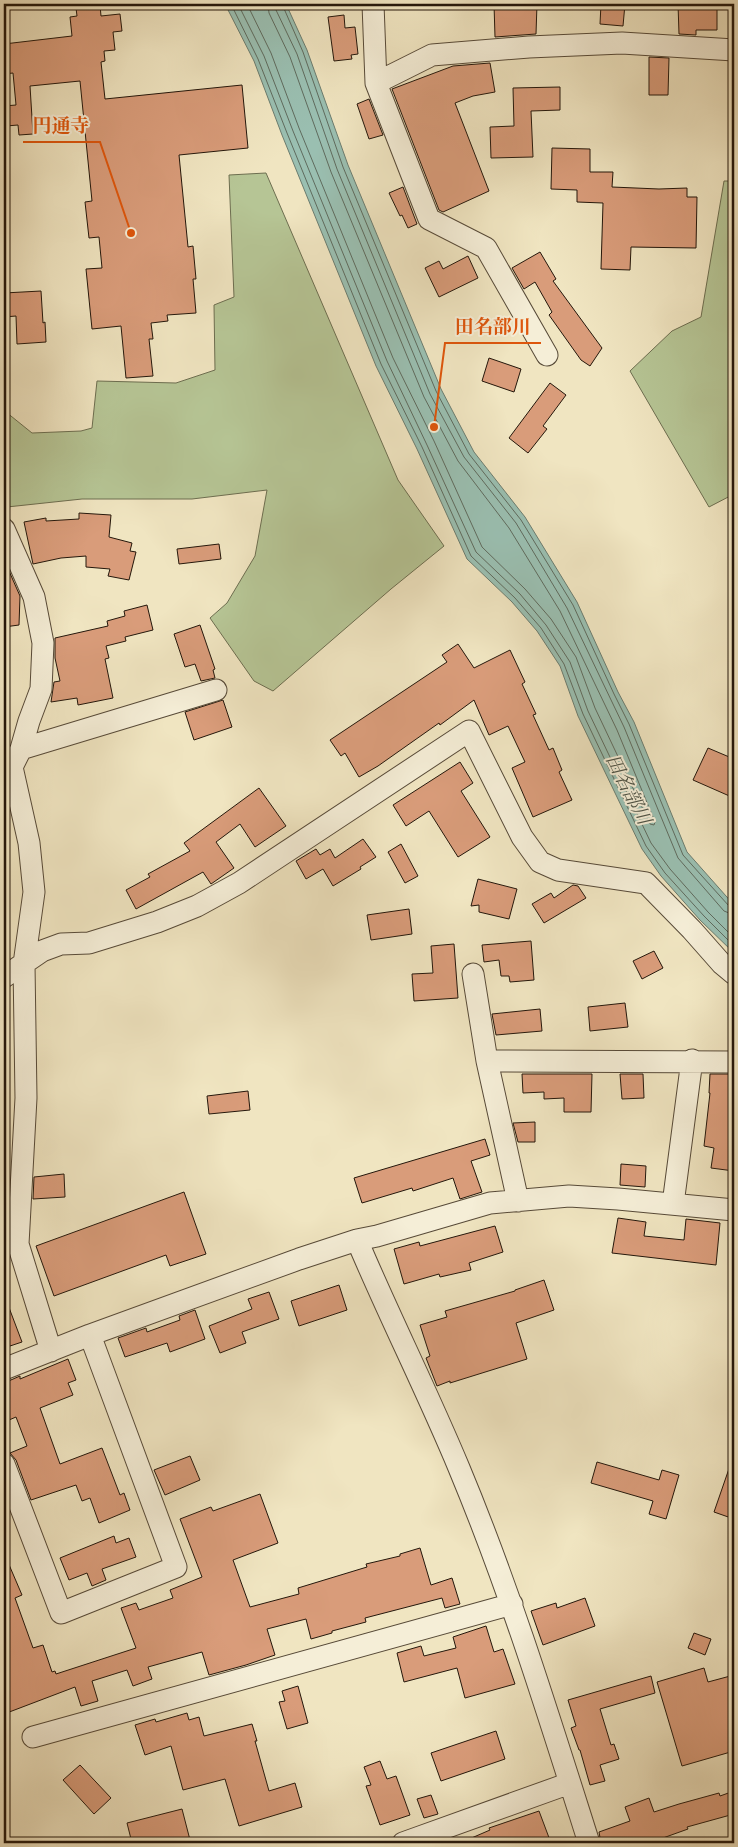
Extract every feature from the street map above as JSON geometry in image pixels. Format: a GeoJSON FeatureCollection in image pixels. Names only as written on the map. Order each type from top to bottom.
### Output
{"type":"FeatureCollection","features":[{"type":"Feature","properties":{"kind":"street"},"geometry":{"type":"LineString","coordinates":[[373,4],[376,83],[429,220],[486,248],[548,355]]}},
{"type":"Feature","properties":{"kind":"street"},"geometry":{"type":"LineString","coordinates":[[376,83],[432,56],[529,47],[622,44],[734,50]]}},
{"type":"Feature","properties":{"kind":"street"},"geometry":{"type":"LineString","coordinates":[[4,528],[34,597],[43,643],[41,689],[21,750],[12,767],[29,842],[34,892],[24,964],[26,1098],[18,1244],[51,1351]]}},
{"type":"Feature","properties":{"kind":"street"},"geometry":{"type":"LineString","coordinates":[[21,750],[216,690]]}},
{"type":"Feature","properties":{"kind":"street"},"geometry":{"type":"LineString","coordinates":[[4,977],[42,951],[61,944],[89,943],[157,922],[197,906],[239,883],[469,731],[522,837],[540,862],[558,870],[646,882],[722,964],[734,974]]}},
{"type":"Feature","properties":{"kind":"street"},"geometry":{"type":"LineString","coordinates":[[473,974],[487,1061],[518,1201]]}},
{"type":"Feature","properties":{"kind":"street"},"geometry":{"type":"LineString","coordinates":[[487,1061],[692,1060],[734,1062]]}},
{"type":"Feature","properties":{"kind":"street"},"geometry":{"type":"LineString","coordinates":[[673,1204],[692,1060]]}},
{"type":"Feature","properties":{"kind":"street"},"geometry":{"type":"LineString","coordinates":[[4,1369],[90,1335],[357,1240],[377,1236],[490,1203],[569,1196],[734,1210]]}},
{"type":"Feature","properties":{"kind":"street"},"geometry":{"type":"LineString","coordinates":[[357,1240],[458,1467],[512,1604],[588,1843]]}},
{"type":"Feature","properties":{"kind":"street"},"geometry":{"type":"LineString","coordinates":[[4,1464],[61,1613],[176,1567],[90,1335]]}},
{"type":"Feature","properties":{"kind":"street"},"geometry":{"type":"LineString","coordinates":[[33,1737],[512,1604]]}},
{"type":"Feature","properties":{"kind":"street"},"geometry":{"type":"LineString","coordinates":[[403,1843],[570,1783]]}},
{"type":"Feature","properties":{"kind":"green space"},"geometry":{"type":"Polygon","coordinates":[[[266,173],[398,480],[444,546],[273,691],[254,681],[210,618],[227,603],[255,556],[267,490],[192,499],[82,499],[7,507],[4,498],[4,409],[32,433],[81,431],[92,428],[97,381],[176,383],[215,370],[214,305],[234,297],[229,175],[266,173]]]}},
{"type":"Feature","properties":{"kind":"green space"},"geometry":{"type":"Polygon","coordinates":[[[724,181],[734,181],[734,494],[709,507],[630,371],[672,331],[701,317],[724,181]]]}},
{"type":"Feature","properties":{"kind":"water"},"geometry":{"type":"Polygon","coordinates":[[[225,4],[286,4],[307,50],[348,165],[441,389],[474,452],[525,517],[577,602],[618,692],[634,722],[687,852],[734,905],[734,953],[700,920],[661,876],[642,849],[578,716],[560,666],[537,631],[512,602],[467,559],[417,449],[376,366],[254,61],[225,4]]]}},
{"type":"Feature","properties":{"kind":"building"},"geometry":{"type":"Polygon","coordinates":[[[494,4],[537,4],[536,34],[495,37],[494,4]]]}},
{"type":"Feature","properties":{"kind":"building"},"geometry":{"type":"Polygon","coordinates":[[[601,4],[625,4],[623,26],[600,24],[601,4]]]}},
{"type":"Feature","properties":{"kind":"building"},"geometry":{"type":"Polygon","coordinates":[[[678,4],[717,4],[717,30],[696,30],[696,35],[679,34],[678,4]]]}},
{"type":"Feature","properties":{"kind":"building"},"geometry":{"type":"Polygon","coordinates":[[[100,5],[101,16],[120,14],[122,31],[113,32],[115,50],[104,51],[105,61],[101,62],[105,99],[242,85],[248,148],[179,155],[188,247],[193,246],[196,279],[193,279],[196,313],[167,315],[168,321],[151,323],[153,339],[149,339],[153,376],[126,378],[121,326],[92,329],[86,269],[102,268],[99,237],[89,238],[85,202],[92,201],[80,81],[30,86],[33,134],[19,135],[18,125],[6,126],[4,106],[16,105],[13,73],[4,74],[4,44],[72,36],[70,17],[77,16],[76,8],[100,5]]]}},
{"type":"Feature","properties":{"kind":"building"},"geometry":{"type":"Polygon","coordinates":[[[344,15],[345,28],[355,27],[358,54],[351,55],[352,59],[334,61],[328,17],[344,15]]]}},
{"type":"Feature","properties":{"kind":"building"},"geometry":{"type":"Polygon","coordinates":[[[649,57],[669,58],[668,95],[649,95],[649,57]]]}},
{"type":"Feature","properties":{"kind":"building"},"geometry":{"type":"Polygon","coordinates":[[[490,63],[495,92],[473,96],[455,103],[489,191],[443,212],[439,210],[392,89],[453,66],[490,63]]]}},
{"type":"Feature","properties":{"kind":"building"},"geometry":{"type":"Polygon","coordinates":[[[560,87],[560,110],[531,111],[533,157],[491,158],[490,127],[514,126],[513,88],[560,87]]]}},
{"type":"Feature","properties":{"kind":"building"},"geometry":{"type":"Polygon","coordinates":[[[369,99],[383,135],[369,139],[357,104],[369,99]]]}},
{"type":"Feature","properties":{"kind":"building"},"geometry":{"type":"Polygon","coordinates":[[[552,148],[590,149],[590,172],[613,172],[612,187],[687,188],[687,197],[697,197],[696,248],[631,247],[630,270],[601,269],[603,203],[577,202],[577,190],[551,189],[552,148]]]}},
{"type":"Feature","properties":{"kind":"building"},"geometry":{"type":"Polygon","coordinates":[[[403,187],[417,224],[408,228],[389,193],[403,187]]]}},
{"type":"Feature","properties":{"kind":"building"},"geometry":{"type":"Polygon","coordinates":[[[540,252],[556,279],[553,281],[602,348],[590,366],[581,360],[549,315],[552,312],[535,282],[524,289],[512,268],[540,252]]]}},
{"type":"Feature","properties":{"kind":"building"},"geometry":{"type":"Polygon","coordinates":[[[468,256],[478,278],[439,297],[425,268],[439,261],[443,269],[468,256]]]}},
{"type":"Feature","properties":{"kind":"building"},"geometry":{"type":"Polygon","coordinates":[[[41,291],[46,342],[17,344],[16,316],[4,317],[4,293],[41,291]]]}},
{"type":"Feature","properties":{"kind":"building"},"geometry":{"type":"Polygon","coordinates":[[[489,358],[521,369],[514,392],[482,381],[489,358]]]}},
{"type":"Feature","properties":{"kind":"building"},"geometry":{"type":"Polygon","coordinates":[[[550,383],[566,395],[543,426],[547,429],[528,453],[509,438],[550,383]]]}},
{"type":"Feature","properties":{"kind":"building"},"geometry":{"type":"Polygon","coordinates":[[[79,513],[111,515],[109,537],[132,543],[130,551],[136,552],[129,580],[108,576],[110,569],[86,567],[86,556],[61,558],[33,564],[24,522],[46,518],[46,521],[79,519],[79,513]]]}},
{"type":"Feature","properties":{"kind":"building"},"geometry":{"type":"Polygon","coordinates":[[[219,544],[221,559],[179,564],[177,549],[219,544]]]}},
{"type":"Feature","properties":{"kind":"building"},"geometry":{"type":"Polygon","coordinates":[[[9,571],[20,596],[19,625],[4,627],[4,572],[9,571]]]}},
{"type":"Feature","properties":{"kind":"building"},"geometry":{"type":"Polygon","coordinates":[[[147,605],[153,630],[125,637],[126,641],[106,646],[109,658],[105,659],[113,698],[78,705],[77,698],[51,702],[54,682],[60,681],[55,658],[55,638],[108,626],[107,621],[125,616],[124,611],[147,605]]]}},
{"type":"Feature","properties":{"kind":"building"},"geometry":{"type":"Polygon","coordinates":[[[200,625],[215,669],[213,670],[215,678],[201,681],[195,664],[185,667],[174,634],[200,625]]]}},
{"type":"Feature","properties":{"kind":"building"},"geometry":{"type":"Polygon","coordinates":[[[458,644],[474,668],[510,650],[525,682],[522,684],[536,714],[533,715],[549,750],[553,748],[562,770],[559,772],[572,800],[533,817],[512,768],[525,762],[508,726],[489,735],[474,700],[440,725],[439,723],[378,766],[359,777],[345,753],[341,756],[330,740],[447,662],[442,655],[458,644]]]}},
{"type":"Feature","properties":{"kind":"building"},"geometry":{"type":"Polygon","coordinates":[[[223,700],[232,727],[194,740],[185,712],[223,700]]]}},
{"type":"Feature","properties":{"kind":"building"},"geometry":{"type":"Polygon","coordinates":[[[708,748],[734,759],[734,798],[693,780],[708,748]]]}},
{"type":"Feature","properties":{"kind":"building"},"geometry":{"type":"Polygon","coordinates":[[[460,762],[473,783],[461,791],[490,837],[458,857],[429,811],[406,826],[393,805],[460,762]]]}},
{"type":"Feature","properties":{"kind":"building"},"geometry":{"type":"Polygon","coordinates":[[[259,788],[286,826],[255,847],[240,824],[216,842],[234,868],[211,884],[203,872],[136,909],[126,890],[150,877],[148,874],[190,851],[184,843],[259,788]]]}},
{"type":"Feature","properties":{"kind":"building"},"geometry":{"type":"Polygon","coordinates":[[[363,839],[376,857],[360,867],[361,869],[333,886],[323,869],[306,879],[296,861],[316,849],[320,855],[330,849],[335,858],[363,839]]]}},
{"type":"Feature","properties":{"kind":"building"},"geometry":{"type":"Polygon","coordinates":[[[401,844],[418,876],[405,883],[388,852],[401,844]]]}},
{"type":"Feature","properties":{"kind":"building"},"geometry":{"type":"Polygon","coordinates":[[[478,879],[517,889],[509,919],[479,912],[479,905],[471,906],[478,879]]]}},
{"type":"Feature","properties":{"kind":"building"},"geometry":{"type":"Polygon","coordinates":[[[573,885],[578,886],[586,898],[544,923],[532,904],[551,893],[554,898],[573,885]]]}},
{"type":"Feature","properties":{"kind":"building"},"geometry":{"type":"Polygon","coordinates":[[[409,909],[412,934],[371,940],[367,915],[409,909]]]}},
{"type":"Feature","properties":{"kind":"building"},"geometry":{"type":"Polygon","coordinates":[[[531,941],[534,980],[510,982],[509,976],[501,976],[499,960],[484,962],[482,945],[531,941]]]}},
{"type":"Feature","properties":{"kind":"building"},"geometry":{"type":"Polygon","coordinates":[[[454,944],[458,998],[414,1001],[412,974],[433,973],[431,946],[454,944]]]}},
{"type":"Feature","properties":{"kind":"building"},"geometry":{"type":"Polygon","coordinates":[[[654,951],[663,968],[642,979],[633,961],[654,951]]]}},
{"type":"Feature","properties":{"kind":"building"},"geometry":{"type":"Polygon","coordinates":[[[625,1003],[628,1027],[590,1031],[588,1007],[625,1003]]]}},
{"type":"Feature","properties":{"kind":"building"},"geometry":{"type":"Polygon","coordinates":[[[540,1009],[542,1031],[496,1035],[492,1014],[540,1009]]]}},
{"type":"Feature","properties":{"kind":"building"},"geometry":{"type":"Polygon","coordinates":[[[522,1074],[592,1074],[591,1112],[564,1112],[564,1098],[544,1099],[544,1092],[523,1093],[522,1074]]]}},
{"type":"Feature","properties":{"kind":"building"},"geometry":{"type":"Polygon","coordinates":[[[620,1074],[643,1074],[644,1098],[622,1099],[620,1074]]]}},
{"type":"Feature","properties":{"kind":"building"},"geometry":{"type":"Polygon","coordinates":[[[710,1074],[734,1074],[734,1171],[711,1168],[714,1148],[704,1146],[710,1093],[710,1074]]]}},
{"type":"Feature","properties":{"kind":"building"},"geometry":{"type":"Polygon","coordinates":[[[248,1091],[250,1110],[209,1114],[207,1096],[248,1091]]]}},
{"type":"Feature","properties":{"kind":"building"},"geometry":{"type":"Polygon","coordinates":[[[535,1122],[535,1142],[518,1142],[513,1123],[535,1122]]]}},
{"type":"Feature","properties":{"kind":"building"},"geometry":{"type":"Polygon","coordinates":[[[485,1139],[490,1155],[471,1161],[482,1192],[460,1199],[453,1178],[413,1191],[412,1188],[362,1203],[354,1178],[485,1139]]]}},
{"type":"Feature","properties":{"kind":"building"},"geometry":{"type":"Polygon","coordinates":[[[621,1164],[646,1166],[645,1187],[620,1185],[621,1164]]]}},
{"type":"Feature","properties":{"kind":"building"},"geometry":{"type":"Polygon","coordinates":[[[64,1174],[65,1197],[33,1199],[34,1177],[64,1174]]]}},
{"type":"Feature","properties":{"kind":"building"},"geometry":{"type":"Polygon","coordinates":[[[184,1192],[206,1254],[170,1266],[166,1255],[54,1296],[36,1246],[184,1192]]]}},
{"type":"Feature","properties":{"kind":"building"},"geometry":{"type":"Polygon","coordinates":[[[618,1218],[646,1222],[644,1236],[684,1240],[686,1219],[720,1223],[716,1265],[612,1253],[618,1218]]]}},
{"type":"Feature","properties":{"kind":"building"},"geometry":{"type":"Polygon","coordinates":[[[495,1226],[503,1252],[469,1263],[471,1270],[440,1277],[439,1274],[404,1284],[394,1249],[419,1242],[420,1246],[495,1226]]]}},
{"type":"Feature","properties":{"kind":"building"},"geometry":{"type":"Polygon","coordinates":[[[544,1280],[554,1310],[516,1323],[527,1359],[437,1386],[426,1358],[430,1356],[420,1325],[447,1317],[445,1311],[515,1291],[544,1280]]]}},
{"type":"Feature","properties":{"kind":"building"},"geometry":{"type":"Polygon","coordinates":[[[339,1285],[347,1310],[299,1326],[291,1301],[339,1285]]]}},
{"type":"Feature","properties":{"kind":"building"},"geometry":{"type":"Polygon","coordinates":[[[269,1292],[279,1319],[242,1332],[246,1343],[220,1353],[209,1326],[252,1309],[248,1299],[269,1292]]]}},
{"type":"Feature","properties":{"kind":"building"},"geometry":{"type":"Polygon","coordinates":[[[4,1297],[22,1342],[4,1348],[4,1297]]]}},
{"type":"Feature","properties":{"kind":"building"},"geometry":{"type":"Polygon","coordinates":[[[195,1310],[205,1339],[170,1352],[167,1343],[125,1357],[118,1338],[146,1328],[147,1332],[180,1320],[179,1316],[195,1310]]]}},
{"type":"Feature","properties":{"kind":"building"},"geometry":{"type":"Polygon","coordinates":[[[68,1359],[76,1380],[68,1383],[73,1395],[40,1408],[60,1464],[102,1448],[120,1495],[124,1493],[130,1510],[99,1523],[90,1498],[82,1501],[76,1485],[31,1500],[16,1460],[10,1453],[27,1446],[16,1417],[9,1420],[4,1407],[4,1383],[20,1376],[20,1379],[68,1359]]]}},
{"type":"Feature","properties":{"kind":"building"},"geometry":{"type":"Polygon","coordinates":[[[190,1456],[200,1480],[165,1495],[154,1470],[190,1456]]]}},
{"type":"Feature","properties":{"kind":"building"},"geometry":{"type":"Polygon","coordinates":[[[732,1460],[734,1460],[734,1519],[714,1512],[732,1460]]]}},
{"type":"Feature","properties":{"kind":"building"},"geometry":{"type":"Polygon","coordinates":[[[597,1462],[659,1480],[662,1470],[679,1475],[666,1519],[649,1514],[653,1501],[591,1483],[597,1462]]]}},
{"type":"Feature","properties":{"kind":"building"},"geometry":{"type":"Polygon","coordinates":[[[260,1494],[278,1543],[233,1560],[250,1607],[299,1594],[298,1588],[367,1567],[366,1564],[400,1556],[400,1554],[420,1548],[431,1585],[452,1578],[460,1604],[445,1608],[442,1598],[365,1618],[366,1622],[311,1639],[306,1619],[267,1629],[275,1655],[246,1665],[209,1675],[202,1652],[148,1667],[152,1679],[133,1686],[127,1670],[92,1681],[98,1701],[81,1706],[75,1687],[4,1714],[4,1553],[22,1595],[15,1598],[33,1648],[43,1645],[52,1672],[55,1671],[56,1674],[136,1648],[121,1608],[136,1603],[139,1610],[173,1598],[170,1590],[202,1577],[180,1519],[211,1507],[213,1511],[260,1494]]]}},
{"type":"Feature","properties":{"kind":"building"},"geometry":{"type":"Polygon","coordinates":[[[114,1536],[116,1543],[129,1538],[136,1557],[102,1569],[106,1580],[92,1586],[87,1573],[69,1580],[60,1558],[114,1536]]]}},
{"type":"Feature","properties":{"kind":"building"},"geometry":{"type":"Polygon","coordinates":[[[585,1598],[595,1626],[543,1645],[531,1611],[556,1603],[557,1608],[585,1598]]]}},
{"type":"Feature","properties":{"kind":"building"},"geometry":{"type":"Polygon","coordinates":[[[486,1626],[494,1652],[503,1649],[515,1684],[465,1698],[457,1668],[404,1682],[397,1653],[421,1646],[424,1656],[456,1648],[453,1637],[486,1626]]]}},
{"type":"Feature","properties":{"kind":"building"},"geometry":{"type":"Polygon","coordinates":[[[694,1633],[711,1639],[705,1655],[688,1648],[694,1633]]]}},
{"type":"Feature","properties":{"kind":"building"},"geometry":{"type":"Polygon","coordinates":[[[704,1668],[708,1682],[734,1675],[734,1751],[682,1766],[657,1682],[704,1668]]]}},
{"type":"Feature","properties":{"kind":"building"},"geometry":{"type":"Polygon","coordinates":[[[651,1676],[655,1693],[600,1709],[611,1745],[614,1744],[619,1759],[600,1765],[605,1781],[590,1785],[580,1750],[571,1728],[576,1726],[568,1700],[651,1676]]]}},
{"type":"Feature","properties":{"kind":"building"},"geometry":{"type":"Polygon","coordinates":[[[298,1686],[308,1723],[287,1729],[279,1702],[285,1701],[282,1691],[298,1686]]]}},
{"type":"Feature","properties":{"kind":"building"},"geometry":{"type":"Polygon","coordinates":[[[187,1713],[189,1720],[199,1717],[204,1736],[252,1724],[269,1791],[295,1783],[302,1807],[239,1826],[225,1779],[183,1790],[171,1746],[145,1755],[135,1725],[155,1719],[156,1722],[187,1713]]]}},
{"type":"Feature","properties":{"kind":"building"},"geometry":{"type":"Polygon","coordinates":[[[496,1731],[505,1759],[441,1781],[431,1753],[496,1731]]]}},
{"type":"Feature","properties":{"kind":"building"},"geometry":{"type":"Polygon","coordinates":[[[380,1761],[387,1779],[396,1776],[410,1815],[380,1825],[366,1786],[371,1785],[364,1767],[380,1761]]]}},
{"type":"Feature","properties":{"kind":"building"},"geometry":{"type":"Polygon","coordinates":[[[80,1765],[111,1798],[94,1814],[63,1780],[80,1765]]]}},
{"type":"Feature","properties":{"kind":"building"},"geometry":{"type":"Polygon","coordinates":[[[734,1791],[734,1814],[687,1827],[688,1829],[649,1843],[601,1843],[599,1832],[630,1821],[625,1807],[649,1798],[654,1812],[719,1793],[720,1796],[734,1791]]]}},
{"type":"Feature","properties":{"kind":"building"},"geometry":{"type":"Polygon","coordinates":[[[431,1795],[438,1814],[424,1818],[417,1799],[431,1795]]]}},
{"type":"Feature","properties":{"kind":"building"},"geometry":{"type":"Polygon","coordinates":[[[182,1809],[190,1840],[177,1843],[132,1843],[127,1823],[182,1809]]]}},
{"type":"Feature","properties":{"kind":"building"},"geometry":{"type":"Polygon","coordinates":[[[539,1811],[551,1843],[460,1843],[490,1830],[489,1828],[539,1811]]]}},
{"type":"Feature","properties":{"kind":"place","name":"円通寺"},"geometry":{"type":"Point","coordinates":[131,233]}},
{"type":"Feature","properties":{"kind":"place","name":"田名部川"},"geometry":{"type":"Point","coordinates":[434,427]}}]}
